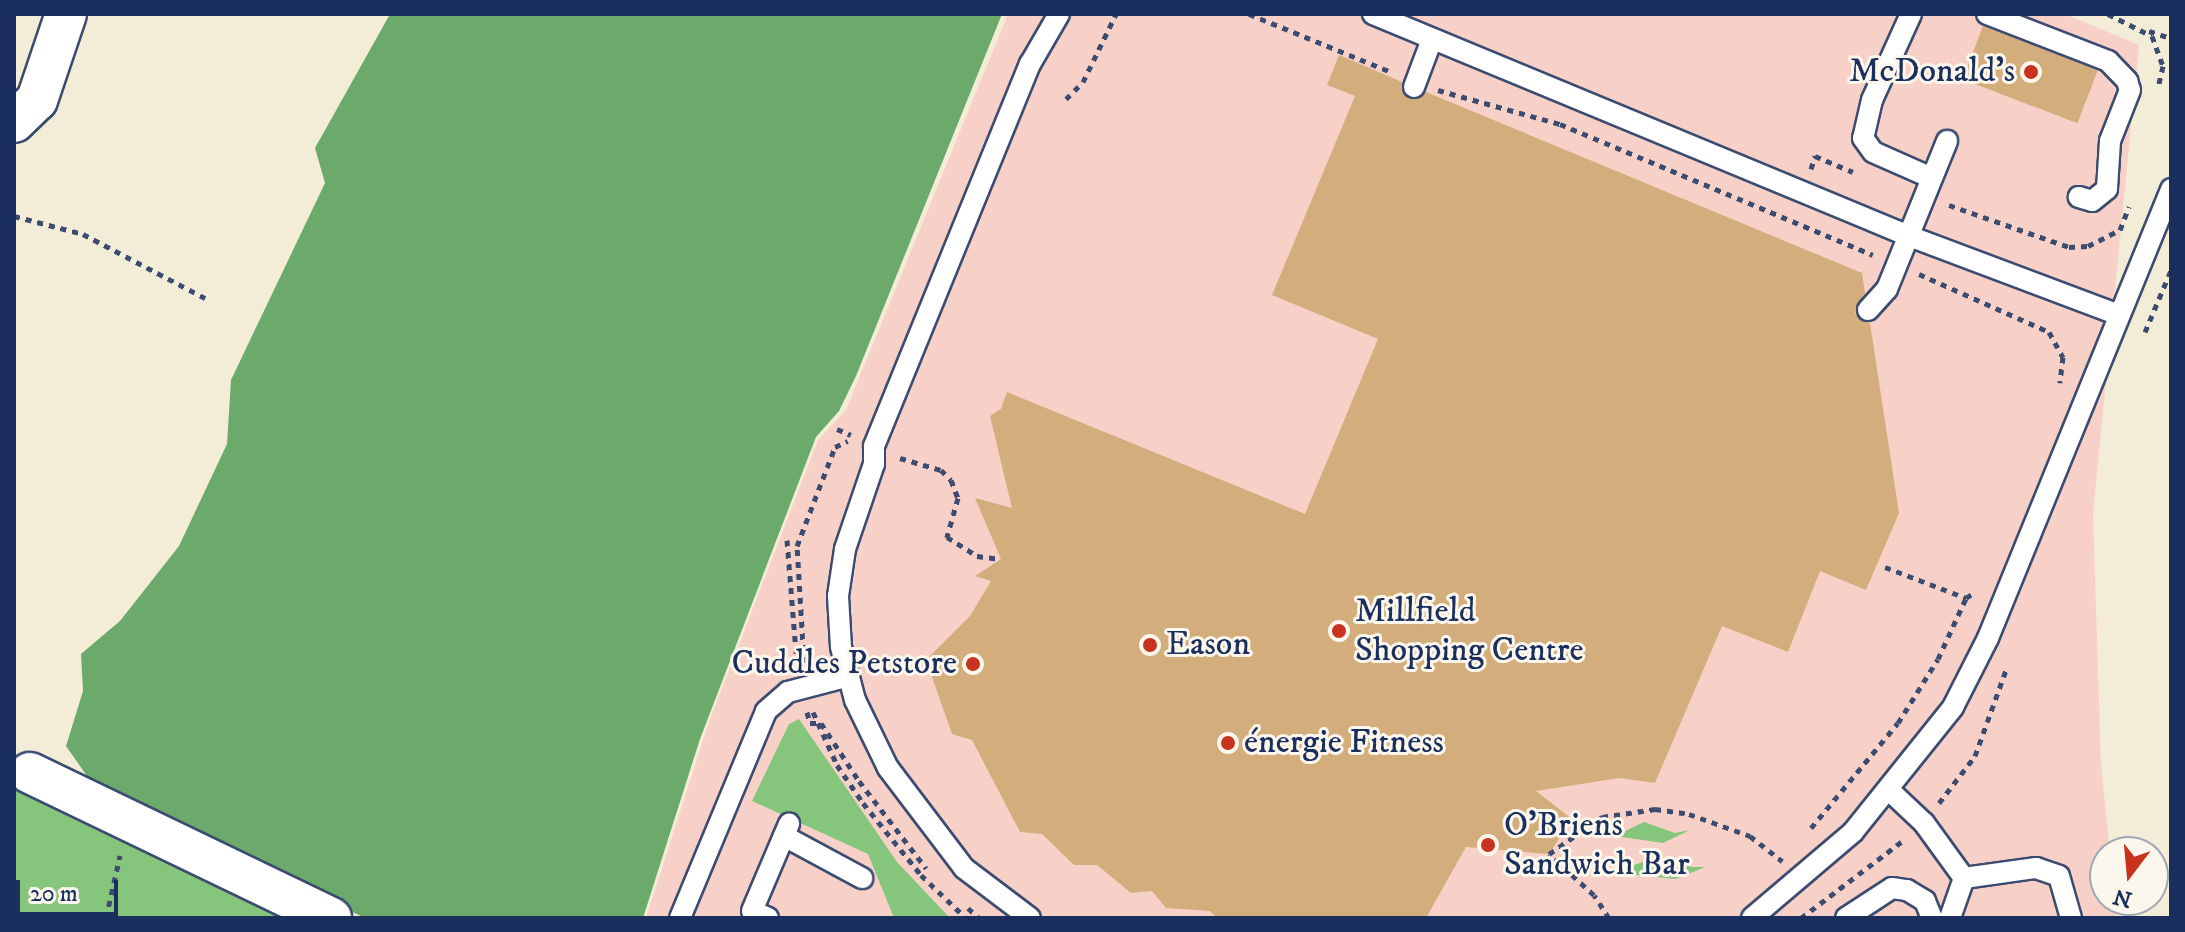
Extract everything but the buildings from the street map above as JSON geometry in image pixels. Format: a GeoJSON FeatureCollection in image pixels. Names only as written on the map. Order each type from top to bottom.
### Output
{"type":"FeatureCollection","features":[{"type":"Feature","properties":{"kind":"street"},"geometry":{"type":"LineString","coordinates":[[14,122],[37,100],[66,14]]}},
{"type":"Feature","properties":{"kind":"street"},"geometry":{"type":"LineString","coordinates":[[30,773],[281,907],[331,918]]}},
{"type":"Feature","properties":{"kind":"lane"},"geometry":{"type":"LineString","coordinates":[[1030,918],[964,868],[924,820],[862,722],[841,647],[839,573],[874,464],[874,446],[1030,64],[1059,14]]}},
{"type":"Feature","properties":{"kind":"lane"},"geometry":{"type":"LineString","coordinates":[[1373,14],[1909,236],[2119,315]]}},
{"type":"Feature","properties":{"kind":"lane"},"geometry":{"type":"LineString","coordinates":[[1911,14],[1872,100],[1863,138],[1873,152],[1932,178]]}},
{"type":"Feature","properties":{"kind":"lane"},"geometry":{"type":"LineString","coordinates":[[1987,14],[2108,61],[2127,81],[2130,90],[2110,141],[2107,189],[2092,201],[2079,197]]}},
{"type":"Feature","properties":{"kind":"lane"},"geometry":{"type":"LineString","coordinates":[[1415,84],[1432,39]]}},
{"type":"Feature","properties":{"kind":"lane"},"geometry":{"type":"LineString","coordinates":[[1868,310],[1887,289],[1947,141]]}},
{"type":"Feature","properties":{"kind":"lane"},"geometry":{"type":"LineString","coordinates":[[1752,918],[1833,850],[1890,791],[1972,673],[2171,189]]}},
{"type":"Feature","properties":{"kind":"lane"},"geometry":{"type":"LineString","coordinates":[[680,918],[766,711],[788,692],[849,676]]}},
{"type":"Feature","properties":{"kind":"lane"},"geometry":{"type":"LineString","coordinates":[[1890,791],[1924,823],[1964,878]]}},
{"type":"Feature","properties":{"kind":"lane"},"geometry":{"type":"LineString","coordinates":[[768,918],[752,911],[786,830],[862,878]]}},
{"type":"Feature","properties":{"kind":"lane"},"geometry":{"type":"LineString","coordinates":[[1964,878],[2048,870],[2065,887],[2071,918]]}},
{"type":"Feature","properties":{"kind":"lane"},"geometry":{"type":"LineString","coordinates":[[1950,918],[1964,878]]}},
{"type":"Feature","properties":{"kind":"lane"},"geometry":{"type":"LineString","coordinates":[[1846,918],[1892,888],[1907,890],[1925,901],[1932,918]]}},
{"type":"Feature","properties":{"kind":"path"},"geometry":{"type":"LineString","coordinates":[[1066,99],[1083,82],[1116,14]]}},
{"type":"Feature","properties":{"kind":"path"},"geometry":{"type":"LineString","coordinates":[[1249,14],[1415,84],[1560,124],[2049,332],[2063,357],[2058,390]]}},
{"type":"Feature","properties":{"kind":"path"},"geometry":{"type":"LineString","coordinates":[[2108,14],[2171,38]]}},
{"type":"Feature","properties":{"kind":"path"},"geometry":{"type":"LineString","coordinates":[[2144,29],[2162,58],[2155,94]]}},
{"type":"Feature","properties":{"kind":"path"},"geometry":{"type":"LineString","coordinates":[[1803,192],[1815,156],[1857,173]]}},
{"type":"Feature","properties":{"kind":"path"},"geometry":{"type":"LineString","coordinates":[[1924,198],[2006,221],[2069,247],[2088,246],[2120,230],[2132,202]]}},
{"type":"Feature","properties":{"kind":"path"},"geometry":{"type":"LineString","coordinates":[[14,216],[83,234],[205,298]]}},
{"type":"Feature","properties":{"kind":"path"},"geometry":{"type":"LineString","coordinates":[[901,459],[941,470],[951,480],[958,498],[947,537],[977,556],[1001,559]]}},
{"type":"Feature","properties":{"kind":"path"},"geometry":{"type":"LineString","coordinates":[[787,540],[794,648]]}},
{"type":"Feature","properties":{"kind":"path"},"geometry":{"type":"LineString","coordinates":[[1885,567],[1966,598]]}},
{"type":"Feature","properties":{"kind":"path"},"geometry":{"type":"LineString","coordinates":[[1802,839],[1868,765],[1906,712],[1966,598],[1977,586]]}},
{"type":"Feature","properties":{"kind":"path"},"geometry":{"type":"LineString","coordinates":[[1609,918],[1594,895],[1549,854],[1602,817],[1655,809],[1689,814],[1750,836],[1787,866]]}},
{"type":"Feature","properties":{"kind":"path"},"geometry":{"type":"LineString","coordinates":[[106,918],[120,855]]}},
{"type":"Feature","properties":{"kind":"path"},"geometry":{"type":"LineString","coordinates":[[1781,860],[1787,855]]}},
{"type":"Feature","properties":{"kind":"shaded area"},"geometry":{"type":"Polygon","coordinates":[[[1008,14],[2065,14],[2139,45],[2093,514],[2101,764],[2108,836],[2089,836],[2089,916],[2116,918],[646,918],[709,722],[818,440],[846,410],[1008,14]]]}},
{"type":"Feature","properties":{"kind":"green space"},"geometry":{"type":"Polygon","coordinates":[[[390,14],[1002,14],[856,376],[839,411],[816,437],[700,739],[643,918],[365,918],[115,800],[94,786],[66,746],[83,691],[81,654],[120,621],[179,546],[227,444],[231,380],[325,183],[315,148],[390,14]]]}},
{"type":"Feature","properties":{"kind":"green space"},"geometry":{"type":"Polygon","coordinates":[[[799,719],[897,862],[950,918],[894,918],[868,854],[752,801],[789,724],[799,719]]]}},
{"type":"Feature","properties":{"kind":"green space"},"geometry":{"type":"Polygon","coordinates":[[[14,782],[310,918],[14,918],[14,782]]]}},
{"type":"Feature","properties":{"kind":"green space"},"geometry":{"type":"Polygon","coordinates":[[[1644,822],[1675,833],[1690,830],[1663,843],[1615,836],[1644,822]]]}},
{"type":"Feature","properties":{"kind":"green space"},"geometry":{"type":"Polygon","coordinates":[[[1658,857],[1692,867],[1705,867],[1676,879],[1625,874],[1634,865],[1658,857]]]}},
{"type":"Feature","properties":{"kind":"place","name":"McDonald's"},"geometry":{"type":"Point","coordinates":[2031,72]}},
{"type":"Feature","properties":{"kind":"place","name":"Millfield Shopping Centre"},"geometry":{"type":"Point","coordinates":[1339,631]}},
{"type":"Feature","properties":{"kind":"place","name":"Eason"},"geometry":{"type":"Point","coordinates":[1150,645]}},
{"type":"Feature","properties":{"kind":"place","name":"Cuddles Petstore"},"geometry":{"type":"Point","coordinates":[973,664]}},
{"type":"Feature","properties":{"kind":"place","name":"énergie Fitness"},"geometry":{"type":"Point","coordinates":[1228,743]}},
{"type":"Feature","properties":{"kind":"place","name":"O'Briens Sandwich Bar"},"geometry":{"type":"Point","coordinates":[1488,845]}}]}
